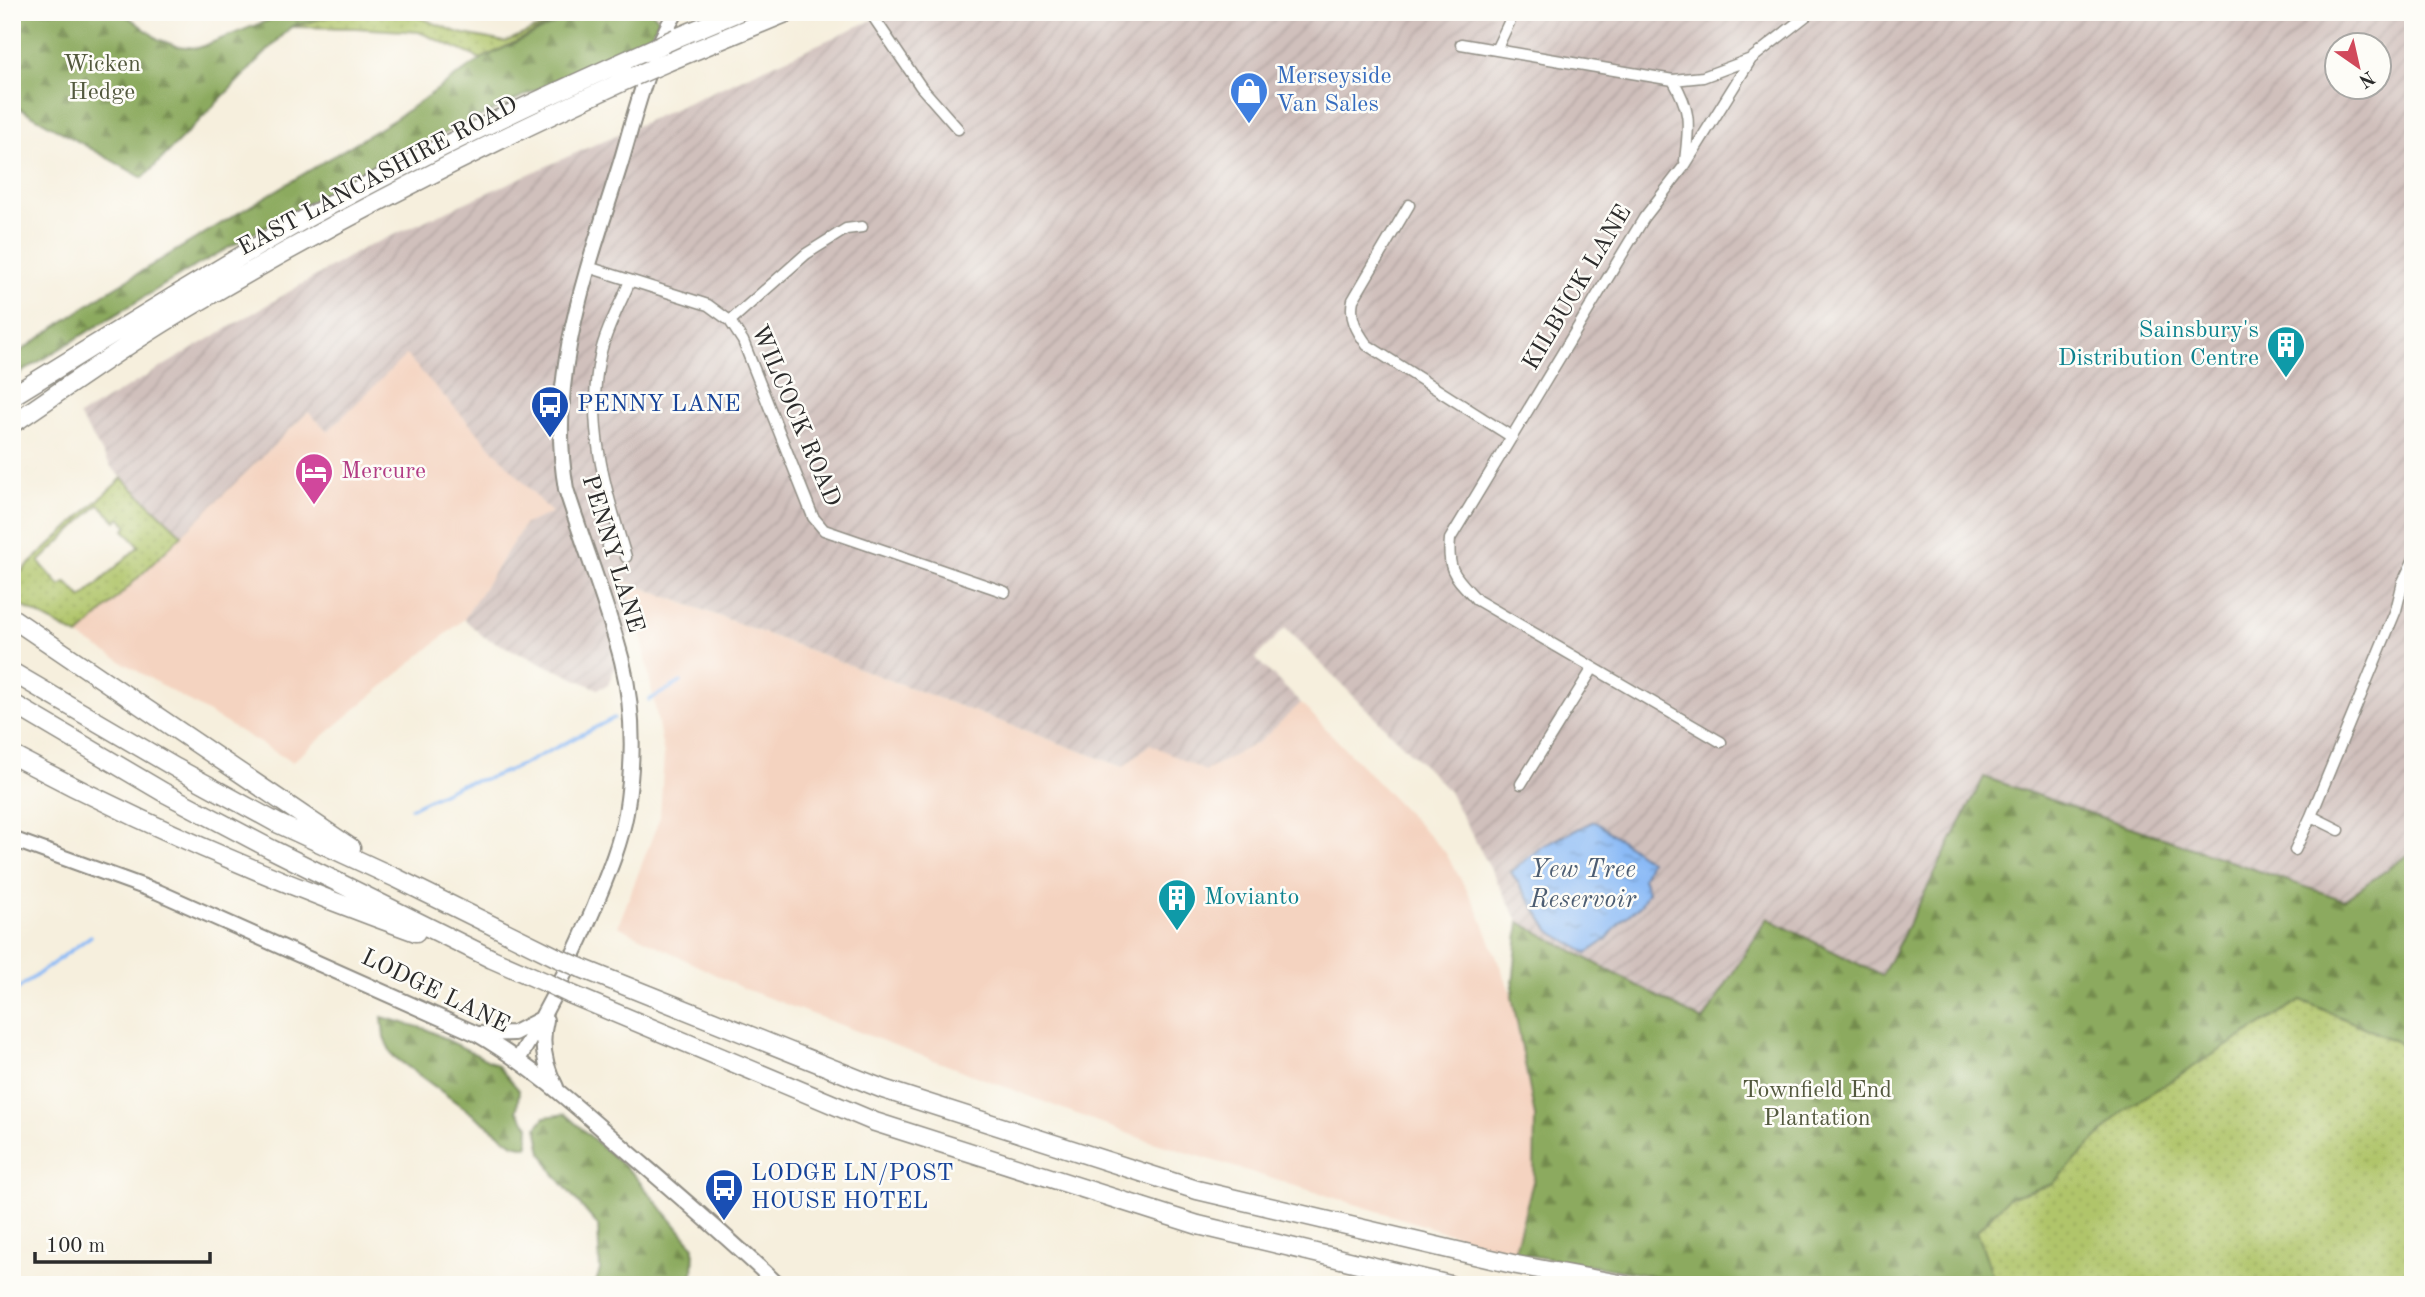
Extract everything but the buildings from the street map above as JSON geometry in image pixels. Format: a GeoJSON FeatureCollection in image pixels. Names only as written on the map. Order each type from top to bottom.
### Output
{"type":"FeatureCollection","features":[{"type":"Feature","properties":{"kind":"highway","name":"EAST LANCASHIRE ROAD"},"geometry":{"type":"LineString","coordinates":[[12,396],[140,315],[309,218],[476,130],[738,12]]}},
{"type":"Feature","properties":{"kind":"highway","name":"EAST LANCASHIRE ROAD"},"geometry":{"type":"LineString","coordinates":[[12,424],[170,319],[323,231],[482,148],[635,76],[788,12]]}},
{"type":"Feature","properties":{"kind":"highway"},"geometry":{"type":"LineString","coordinates":[[12,618],[396,878]]}},
{"type":"Feature","properties":{"kind":"highway"},"geometry":{"type":"LineString","coordinates":[[12,672],[176,768],[277,823],[558,958],[883,1089],[1197,1190],[1517,1265],[1625,1285]]}},
{"type":"Feature","properties":{"kind":"highway"},"geometry":{"type":"LineString","coordinates":[[12,703],[163,792],[492,959],[875,1122],[1198,1225],[1450,1285]]}},
{"type":"Feature","properties":{"kind":"highway"},"geometry":{"type":"LineString","coordinates":[[12,755],[109,804],[343,906],[492,959]]}},
{"type":"Feature","properties":{"kind":"main road","name":"PENNY LANE"},"geometry":{"type":"LineString","coordinates":[[518,1060],[547,1011],[610,869],[626,816],[632,768],[631,717],[622,662],[566,489],[560,443],[564,372],[572,325],[643,84],[676,12]]}},
{"type":"Feature","properties":{"kind":"main road","name":"LODGE LANE"},"geometry":{"type":"LineString","coordinates":[[12,839],[158,892],[477,1034],[518,1060],[557,1090],[779,1285]]}},
{"type":"Feature","properties":{"kind":"main road"},"geometry":{"type":"LineString","coordinates":[[477,1034],[504,1034],[523,1030],[547,1011]]}},
{"type":"Feature","properties":{"kind":"main road"},"geometry":{"type":"LineString","coordinates":[[547,1011],[543,1033],[544,1056],[557,1090]]}},
{"type":"Feature","properties":{"kind":"street"},"geometry":{"type":"LineString","coordinates":[[870,12],[921,87],[958,129]]}},
{"type":"Feature","properties":{"kind":"street"},"geometry":{"type":"LineString","coordinates":[[1496,50],[1514,12]]}},
{"type":"Feature","properties":{"kind":"street","name":"KILBUCK LANE"},"geometry":{"type":"LineString","coordinates":[[1461,44],[1673,80],[1703,77],[1751,59],[1811,12]]}},
{"type":"Feature","properties":{"kind":"street","name":"KILBUCK LANE"},"geometry":{"type":"LineString","coordinates":[[1721,743],[1477,600],[1456,577],[1448,561],[1450,539],[1644,218],[1685,165],[1751,59]]}},
{"type":"Feature","properties":{"kind":"street"},"geometry":{"type":"LineString","coordinates":[[1673,80],[1685,102],[1689,120],[1685,165]]}},
{"type":"Feature","properties":{"kind":"street"},"geometry":{"type":"LineString","coordinates":[[1409,205],[1353,300],[1352,317],[1358,332],[1367,345],[1512,437]]}},
{"type":"Feature","properties":{"kind":"street"},"geometry":{"type":"LineString","coordinates":[[730,321],[806,254],[846,229],[862,227]]}},
{"type":"Feature","properties":{"kind":"street","name":"WILCOCK ROAD"},"geometry":{"type":"LineString","coordinates":[[588,267],[708,305],[730,321],[743,341],[813,517],[824,530],[1005,592]]}},
{"type":"Feature","properties":{"kind":"street"},"geometry":{"type":"LineString","coordinates":[[626,557],[599,461],[593,416],[600,353],[630,281]]}},
{"type":"Feature","properties":{"kind":"street"},"geometry":{"type":"LineString","coordinates":[[608,546],[621,542]]}},
{"type":"Feature","properties":{"kind":"street"},"geometry":{"type":"LineString","coordinates":[[2295,850],[2396,610],[2403,582],[2413,561]]}},
{"type":"Feature","properties":{"kind":"street"},"geometry":{"type":"LineString","coordinates":[[1521,784],[1593,668]]}},
{"type":"Feature","properties":{"kind":"street"},"geometry":{"type":"LineString","coordinates":[[2311,816],[2339,830]]}},
{"type":"Feature","properties":{"kind":"shaded area"},"geometry":{"type":"Polygon","coordinates":[[[890,12],[2413,12],[2413,853],[2345,901],[1984,777],[1882,976],[1767,918],[1704,1021],[1519,922],[1448,790],[1285,628],[1255,658],[1301,703],[1260,741],[1205,771],[1150,744],[1123,767],[622,580],[637,613],[608,685],[598,689],[484,637],[464,619],[525,524],[552,513],[406,355],[328,431],[308,412],[182,535],[112,468],[79,416],[360,250],[890,12]]]}},
{"type":"Feature","properties":{"kind":"shaded area"},"geometry":{"type":"Polygon","coordinates":[[[406,354],[552,513],[525,524],[464,619],[292,762],[78,636],[308,412],[328,431],[406,354]]]}},
{"type":"Feature","properties":{"kind":"shaded area"},"geometry":{"type":"Polygon","coordinates":[[[621,580],[1122,767],[1150,744],[1260,741],[1301,703],[1445,852],[1477,908],[1512,996],[1535,1117],[1534,1178],[1514,1253],[1140,1138],[740,987],[618,926],[660,817],[664,755],[637,613],[621,580]]]}},
{"type":"Feature","properties":{"kind":"green space","name":"Wicken Hedge"},"geometry":{"type":"Polygon","coordinates":[[[12,12],[122,12],[158,39],[176,46],[198,48],[289,12],[334,12],[334,15],[291,27],[143,178],[12,104],[12,12]]]}},
{"type":"Feature","properties":{"kind":"green space"},"geometry":{"type":"Polygon","coordinates":[[[334,12],[406,12],[459,33],[505,42],[561,19],[481,59],[419,32],[291,27],[334,15],[334,12]]]}},
{"type":"Feature","properties":{"kind":"green space"},"geometry":{"type":"Polygon","coordinates":[[[579,12],[652,12],[659,19],[651,35],[356,176],[187,271],[12,378],[12,357],[107,292],[395,119],[481,59],[579,12]]]}},
{"type":"Feature","properties":{"kind":"green space"},"geometry":{"type":"Polygon","coordinates":[[[122,478],[182,535],[78,636],[12,598],[12,580],[122,478]],[[99,504],[39,562],[60,586],[66,582],[82,598],[139,546],[124,530],[128,526],[120,518],[116,521],[99,504]]]}},
{"type":"Feature","properties":{"kind":"green space","name":"Townfield End Plantation"},"geometry":{"type":"Polygon","coordinates":[[[1984,777],[2344,900],[2413,851],[2413,1049],[2301,1000],[2124,1110],[2053,1184],[2008,1198],[1977,1231],[1996,1285],[1707,1285],[1514,1253],[1534,1178],[1535,1117],[1512,996],[1519,922],[1703,1021],[1767,918],[1882,976],[1984,777]]]}},
{"type":"Feature","properties":{"kind":"green space"},"geometry":{"type":"Polygon","coordinates":[[[2413,851],[2413,1285],[1806,1285],[2388,869],[2413,851]]]}},
{"type":"Feature","properties":{"kind":"green space"},"geometry":{"type":"Polygon","coordinates":[[[382,1017],[426,1029],[497,1065],[519,1090],[517,1111],[529,1126],[528,1147],[513,1144],[392,1055],[384,1037],[382,1017]]]}},
{"type":"Feature","properties":{"kind":"green space"},"geometry":{"type":"Polygon","coordinates":[[[565,1114],[633,1174],[694,1247],[693,1275],[686,1285],[595,1285],[600,1270],[598,1226],[555,1175],[542,1153],[537,1127],[545,1117],[565,1114]]]}},
{"type":"Feature","properties":{"kind":"water","name":"Yew Tree Reservoir"},"geometry":{"type":"Polygon","coordinates":[[[1594,821],[1650,861],[1643,878],[1648,892],[1640,906],[1622,920],[1606,940],[1587,953],[1550,931],[1511,872],[1541,847],[1594,821]]]}},
{"type":"Feature","properties":{"kind":"waterway"},"geometry":{"type":"LineString","coordinates":[[649,700],[681,682]]}},
{"type":"Feature","properties":{"kind":"waterway"},"geometry":{"type":"LineString","coordinates":[[411,808],[461,784],[489,778],[522,765],[614,718]]}},
{"type":"Feature","properties":{"kind":"waterway"},"geometry":{"type":"LineString","coordinates":[[12,993],[91,936]]}},
{"type":"Feature","properties":{"kind":"place","name":"Merseyside Van Sales"},"geometry":{"type":"Point","coordinates":[1249,125]}},
{"type":"Feature","properties":{"kind":"place","name":"Sainsbury's Distribution Centre"},"geometry":{"type":"Point","coordinates":[2286,379]}},
{"type":"Feature","properties":{"kind":"place","name":"PENNY LANE"},"geometry":{"type":"Point","coordinates":[550,439]}},
{"type":"Feature","properties":{"kind":"place","name":"Mercure"},"geometry":{"type":"Point","coordinates":[314,506]}},
{"type":"Feature","properties":{"kind":"place","name":"Movianto"},"geometry":{"type":"Point","coordinates":[1177,932]}},
{"type":"Feature","properties":{"kind":"place","name":"LODGE LN/POST HOUSE HOTEL"},"geometry":{"type":"Point","coordinates":[724,1222]}}]}
